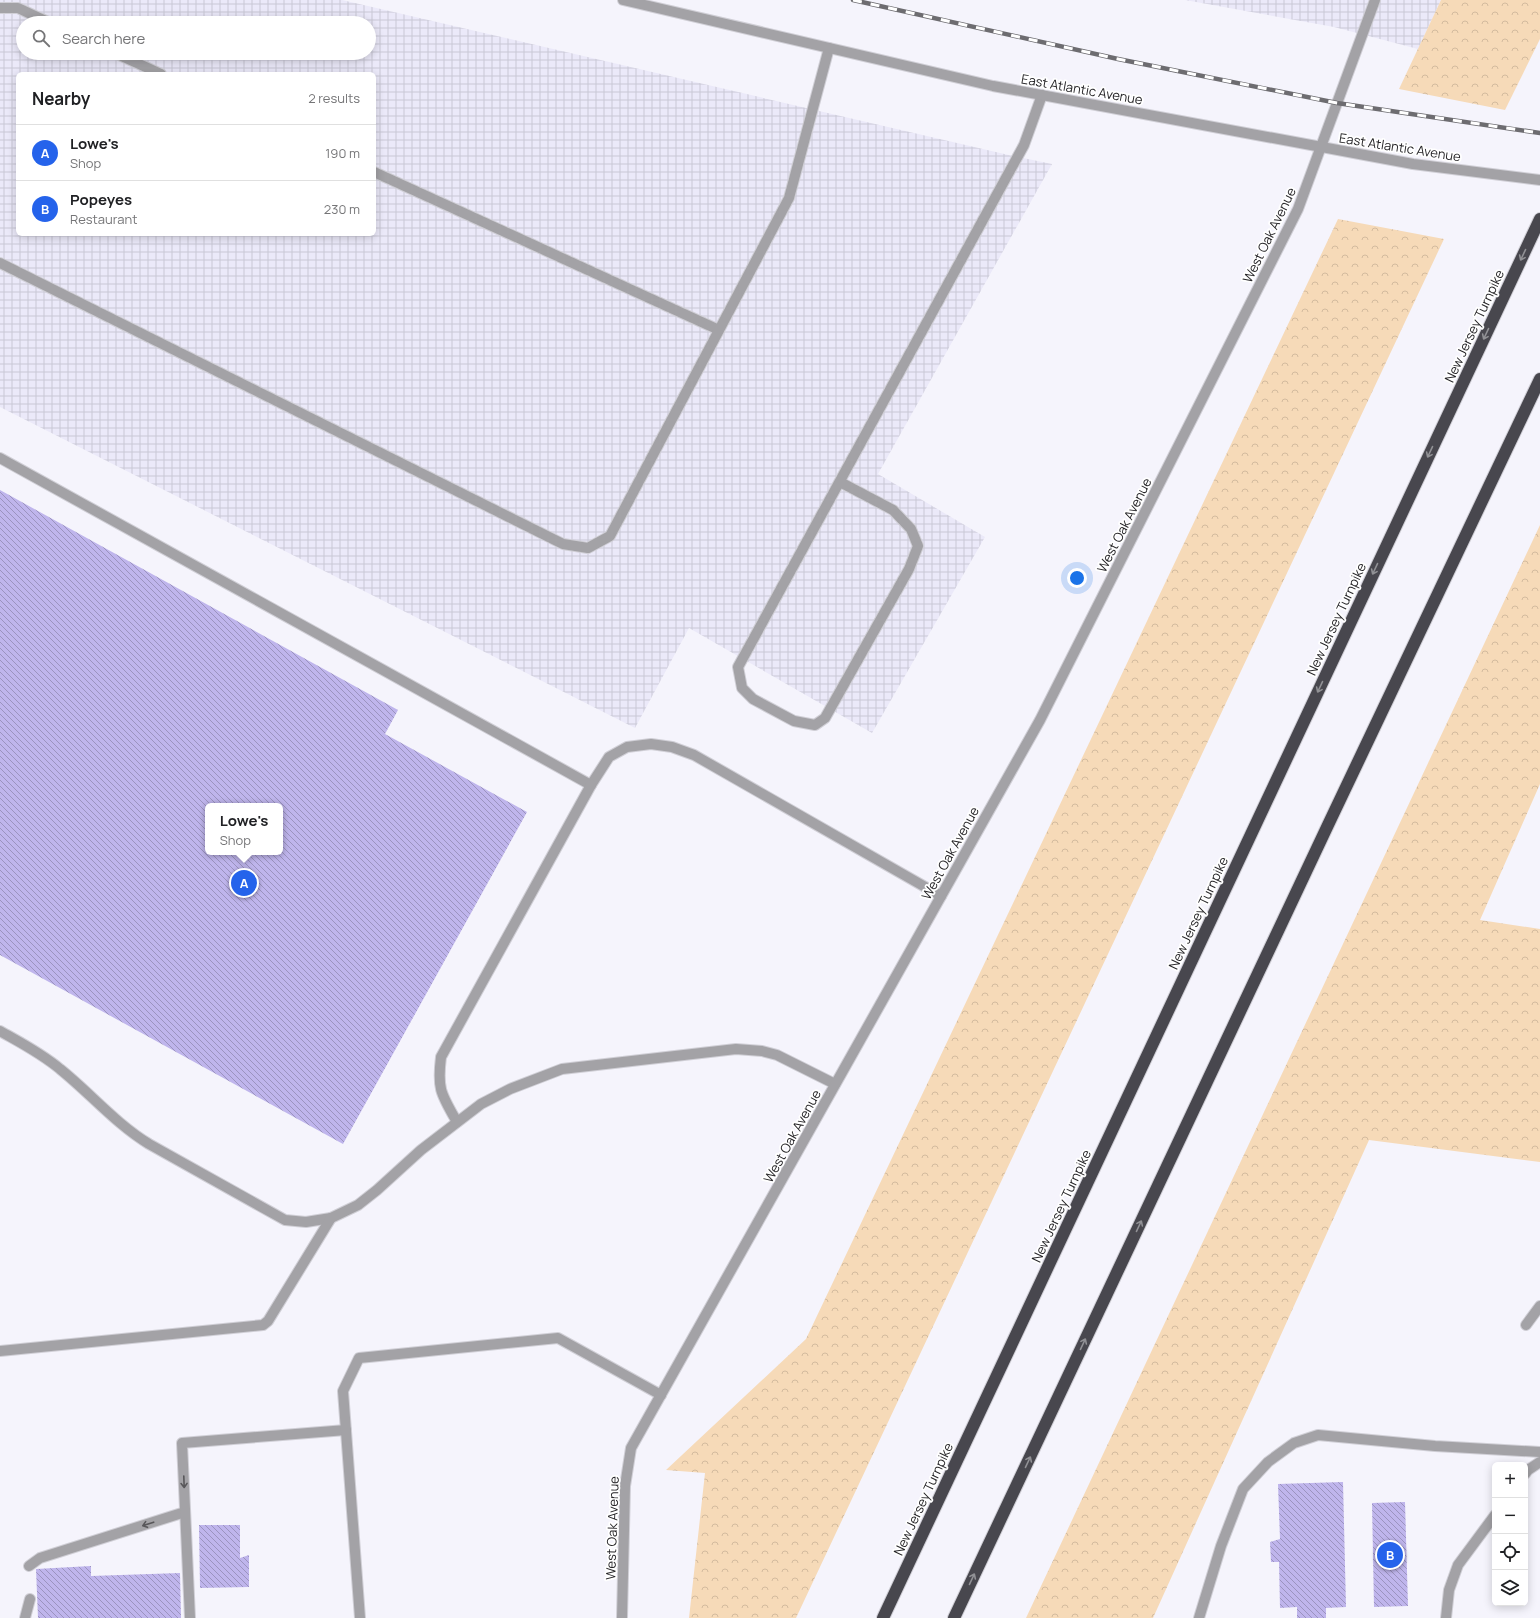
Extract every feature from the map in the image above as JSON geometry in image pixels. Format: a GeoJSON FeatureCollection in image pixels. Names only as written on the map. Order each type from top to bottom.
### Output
{"type":"FeatureCollection","features":[{"type":"Feature","properties":{"kind":"highway","name":"New Jersey Turnpike"},"geometry":{"type":"LineString","coordinates":[[883,1618],[1540,219]]}},
{"type":"Feature","properties":{"kind":"highway"},"geometry":{"type":"LineString","coordinates":[[955,1616],[1540,379]]}},
{"type":"Feature","properties":{"kind":"street","name":"East Atlantic Avenue"},"geometry":{"type":"LineString","coordinates":[[623,0],[993,86],[1413,164],[1540,180]]}},
{"type":"Feature","properties":{"kind":"street","name":"West Oak Avenue"},"geometry":{"type":"LineString","coordinates":[[622,1618],[625,1486],[631,1448],[1040,720],[1298,209],[1375,0]]}},
{"type":"Feature","properties":{"kind":"street"},"geometry":{"type":"LineString","coordinates":[[0,8],[18,8],[35,16]]}},
{"type":"Feature","properties":{"kind":"street"},"geometry":{"type":"LineString","coordinates":[[0,263],[563,544],[588,548],[610,536],[789,198],[829,48]]}},
{"type":"Feature","properties":{"kind":"street"},"geometry":{"type":"LineString","coordinates":[[130,60],[157,72]]}},
{"type":"Feature","properties":{"kind":"street"},"geometry":{"type":"LineString","coordinates":[[840,482],[893,510],[911,529],[918,546],[909,569],[825,718],[814,725],[794,721],[753,699],[742,688],[738,667],[1024,145],[1042,95]]}},
{"type":"Feature","properties":{"kind":"street"},"geometry":{"type":"LineString","coordinates":[[376,173],[719,330]]}},
{"type":"Feature","properties":{"kind":"street"},"geometry":{"type":"LineString","coordinates":[[0,458],[591,785]]}},
{"type":"Feature","properties":{"kind":"street"},"geometry":{"type":"LineString","coordinates":[[457,1122],[443,1096],[439,1084],[441,1057],[591,785],[609,757],[627,747],[651,744],[672,747],[694,755],[941,896]]}},
{"type":"Feature","properties":{"kind":"street"},"geometry":{"type":"LineString","coordinates":[[0,1031],[41,1054],[134,1134],[150,1144],[285,1220],[306,1222],[331,1218],[358,1205],[378,1190],[421,1150],[481,1104],[510,1089],[562,1069],[736,1049],[762,1051],[777,1055],[835,1084]]}},
{"type":"Feature","properties":{"kind":"street"},"geometry":{"type":"LineString","coordinates":[[0,1351],[263,1325],[268,1321],[331,1218]]}},
{"type":"Feature","properties":{"kind":"street"},"geometry":{"type":"LineString","coordinates":[[1526,1325],[1540,1306]]}},
{"type":"Feature","properties":{"kind":"street"},"geometry":{"type":"LineString","coordinates":[[360,1618],[343,1391],[359,1358],[558,1338],[661,1395]]}},
{"type":"Feature","properties":{"kind":"street"},"geometry":{"type":"LineString","coordinates":[[190,1618],[182,1444],[346,1430]]}},
{"type":"Feature","properties":{"kind":"street"},"geometry":{"type":"LineString","coordinates":[[1199,1618],[1222,1546],[1243,1490],[1268,1462],[1294,1444],[1318,1435],[1435,1446],[1540,1452]]}},
{"type":"Feature","properties":{"kind":"street"},"geometry":{"type":"LineString","coordinates":[[1528,1470],[1540,1462]]}},
{"type":"Feature","properties":{"kind":"street"},"geometry":{"type":"LineString","coordinates":[[29,1566],[40,1558],[185,1512]]}},
{"type":"Feature","properties":{"kind":"street"},"geometry":{"type":"LineString","coordinates":[[1446,1618],[1449,1590],[1458,1565],[1492,1519]]}},
{"type":"Feature","properties":{"kind":"street"},"geometry":{"type":"LineString","coordinates":[[25,1618],[30,1599]]}},
{"type":"Feature","properties":{"kind":"shaded area"},"geometry":{"type":"Polygon","coordinates":[[[0,0],[342,0],[1052,164],[878,474],[985,537],[872,733],[689,628],[635,728],[0,407],[0,0]]]}},
{"type":"Feature","properties":{"kind":"shaded area"},"geometry":{"type":"Polygon","coordinates":[[[1185,0],[1441,0],[1418,49],[1334,27],[1185,0]]]}},
{"type":"Feature","properties":{"kind":"green space"},"geometry":{"type":"Polygon","coordinates":[[[1441,0],[1540,0],[1540,39],[1505,110],[1399,89],[1441,0]]]}},
{"type":"Feature","properties":{"kind":"green space"},"geometry":{"type":"Polygon","coordinates":[[[1338,219],[1444,239],[796,1618],[689,1618],[705,1473],[666,1470],[806,1339],[1338,219]]]}},
{"type":"Feature","properties":{"kind":"green space"},"geometry":{"type":"Polygon","coordinates":[[[1540,525],[1540,784],[1480,920],[1540,929],[1540,1162],[1369,1140],[1153,1618],[1026,1618],[1540,525]]]}},
{"type":"Feature","properties":{"kind":"building"},"geometry":{"type":"Polygon","coordinates":[[[0,490],[398,710],[385,734],[527,812],[343,1144],[0,955],[0,490]]]}},
{"type":"Feature","properties":{"kind":"building"},"geometry":{"type":"Polygon","coordinates":[[[1343,1482],[1346,1607],[1326,1608],[1326,1618],[1297,1618],[1297,1607],[1280,1608],[1279,1562],[1271,1562],[1270,1542],[1280,1539],[1278,1484],[1343,1482]]]}},
{"type":"Feature","properties":{"kind":"building"},"geometry":{"type":"Polygon","coordinates":[[[1405,1502],[1408,1606],[1374,1607],[1372,1503],[1405,1502]]]}},
{"type":"Feature","properties":{"kind":"building"},"geometry":{"type":"Polygon","coordinates":[[[199,1525],[240,1525],[240,1558],[249,1555],[249,1587],[200,1588],[199,1525]]]}},
{"type":"Feature","properties":{"kind":"building"},"geometry":{"type":"Polygon","coordinates":[[[91,1566],[91,1576],[180,1573],[181,1618],[38,1618],[36,1569],[91,1566]]]}},
{"type":"Feature","properties":{"kind":"railway"},"geometry":{"type":"LineString","coordinates":[[853,0],[1118,59],[1337,103],[1540,133]]}},
{"type":"Feature","properties":{"kind":"place","name":"Lowe's"},"geometry":{"type":"Point","coordinates":[244,883]}},
{"type":"Feature","properties":{"kind":"place","name":"Popeyes"},"geometry":{"type":"Point","coordinates":[1390,1555]}}]}
